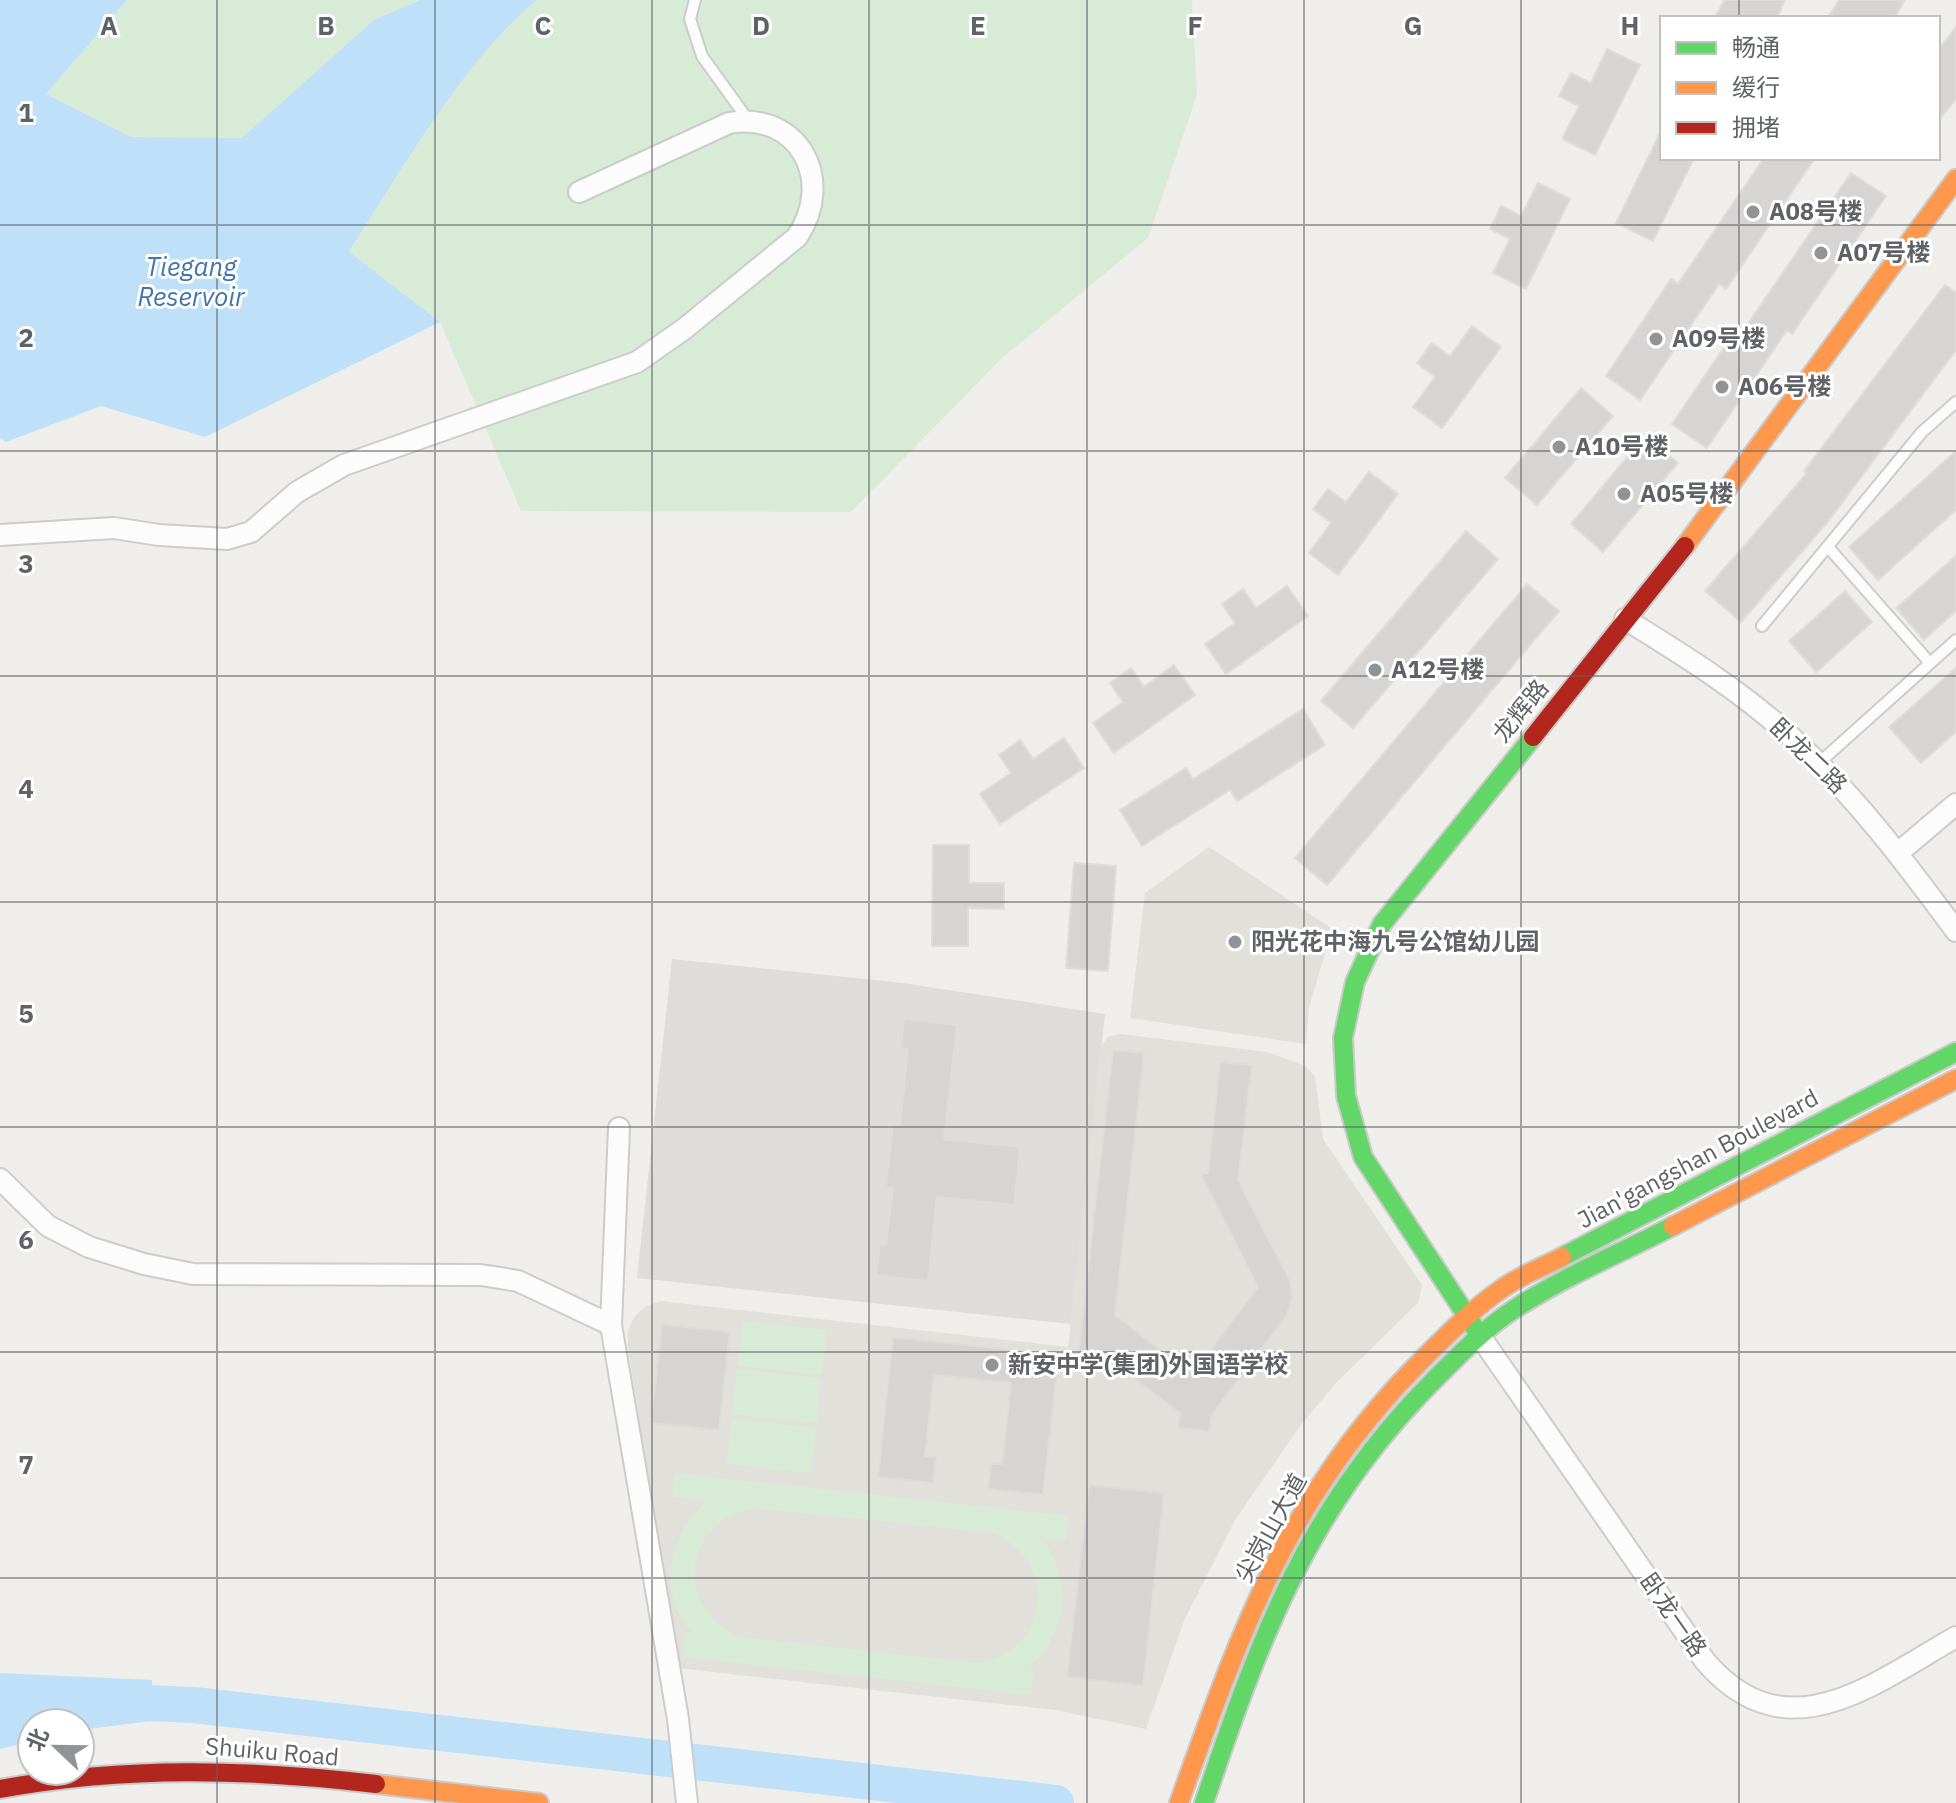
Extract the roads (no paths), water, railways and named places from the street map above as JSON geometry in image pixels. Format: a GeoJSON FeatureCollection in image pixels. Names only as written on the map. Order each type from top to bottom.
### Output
{"type":"FeatureCollection","features":[{"type":"Feature","properties":{"kind":"main road","name":"龙辉路"},"geometry":{"type":"LineString","coordinates":[[1480,1336],[1363,1157],[1343,1090],[1344,1021],[1364,954],[1382,924],[1671,565],[1956,179]]}},
{"type":"Feature","properties":{"kind":"main road","name":"Jian'gangshan Boulevard"},"geometry":{"type":"LineString","coordinates":[[1467,1315],[1504,1287],[1956,1052]]}},
{"type":"Feature","properties":{"kind":"main road","name":"Jian'gangshan Boulevard"},"geometry":{"type":"LineString","coordinates":[[1480,1336],[1515,1308],[1956,1079]]}},
{"type":"Feature","properties":{"kind":"main road","name":"尖岗山大道"},"geometry":{"type":"LineString","coordinates":[[1179,1803],[1272,1565],[1306,1507],[1349,1445],[1467,1315]]}},
{"type":"Feature","properties":{"kind":"main road","name":"尖岗山大道"},"geometry":{"type":"LineString","coordinates":[[1204,1803],[1261,1643],[1290,1575],[1324,1516],[1400,1413],[1480,1336]]}},
{"type":"Feature","properties":{"kind":"main road","name":"Shuiku Road"},"geometry":{"type":"LineString","coordinates":[[0,1789],[39,1779],[126,1770],[201,1768],[539,1803]]}},
{"type":"Feature","properties":{"kind":"street"},"geometry":{"type":"LineString","coordinates":[[0,535],[114,528],[159,535],[227,539],[251,532],[297,492],[344,465],[637,362],[684,329],[797,237],[810,217],[813,175],[804,154],[786,135],[770,125],[748,120],[729,123],[579,192]]}},
{"type":"Feature","properties":{"kind":"street","name":"卧龙二路"},"geometry":{"type":"LineString","coordinates":[[1625,619],[1725,683],[1819,763],[1898,853],[1956,931]]}},
{"type":"Feature","properties":{"kind":"street"},"geometry":{"type":"LineString","coordinates":[[1898,853],[1956,804]]}},
{"type":"Feature","properties":{"kind":"street"},"geometry":{"type":"LineString","coordinates":[[619,1128],[611,1325],[678,1719],[686,1793]]}},
{"type":"Feature","properties":{"kind":"street"},"geometry":{"type":"LineString","coordinates":[[0,1179],[48,1226],[89,1247],[144,1264],[193,1274],[481,1275],[518,1281],[611,1325]]}},
{"type":"Feature","properties":{"kind":"street","name":"卧龙一路"},"geometry":{"type":"LineString","coordinates":[[1480,1336],[1705,1661],[1730,1686],[1779,1707],[1815,1708],[1849,1698],[1956,1637]]}},
{"type":"Feature","properties":{"kind":"lane"},"geometry":{"type":"LineString","coordinates":[[695,0],[690,19],[702,56],[748,120]]}},
{"type":"Feature","properties":{"kind":"lane"},"geometry":{"type":"LineString","coordinates":[[1762,626],[1922,432],[1956,402]]}},
{"type":"Feature","properties":{"kind":"lane"},"geometry":{"type":"LineString","coordinates":[[1828,547],[1930,663]]}},
{"type":"Feature","properties":{"kind":"lane"},"geometry":{"type":"LineString","coordinates":[[1819,763],[1956,640]]}},
{"type":"Feature","properties":{"kind":"water","name":"Tiegang Reservoir"},"geometry":{"type":"Polygon","coordinates":[[[0,0],[127,0],[46,94],[131,137],[242,138],[374,20],[420,0],[537,0],[510,25],[459,85],[349,252],[440,322],[205,437],[101,406],[6,442],[0,438],[0,0]]]}},
{"type":"Feature","properties":{"kind":"water"},"geometry":{"type":"Polygon","coordinates":[[[0,1673],[152,1680],[151,1721],[96,1728],[96,1707],[16,1707],[16,1745],[0,1749],[0,1673]]]}},
{"type":"Feature","properties":{"kind":"waterway"},"geometry":{"type":"LineString","coordinates":[[101,1701],[194,1705],[1056,1803]]}},
{"type":"Feature","properties":{"kind":"place","name":"A08号楼"},"geometry":{"type":"Point","coordinates":[1753,212]}},
{"type":"Feature","properties":{"kind":"place","name":"A07号楼"},"geometry":{"type":"Point","coordinates":[1821,253]}},
{"type":"Feature","properties":{"kind":"place","name":"A09号楼"},"geometry":{"type":"Point","coordinates":[1656,339]}},
{"type":"Feature","properties":{"kind":"place","name":"A06号楼"},"geometry":{"type":"Point","coordinates":[1722,387]}},
{"type":"Feature","properties":{"kind":"place","name":"A10号楼"},"geometry":{"type":"Point","coordinates":[1559,447]}},
{"type":"Feature","properties":{"kind":"place","name":"A05号楼"},"geometry":{"type":"Point","coordinates":[1624,494]}},
{"type":"Feature","properties":{"kind":"place","name":"A12号楼"},"geometry":{"type":"Point","coordinates":[1375,670]}},
{"type":"Feature","properties":{"kind":"place","name":"阳光花中海九号公馆幼儿园"},"geometry":{"type":"Point","coordinates":[1235,942]}},
{"type":"Feature","properties":{"kind":"place","name":"新安中学(集团)外国语学校"},"geometry":{"type":"Point","coordinates":[992,1365]}}]}
